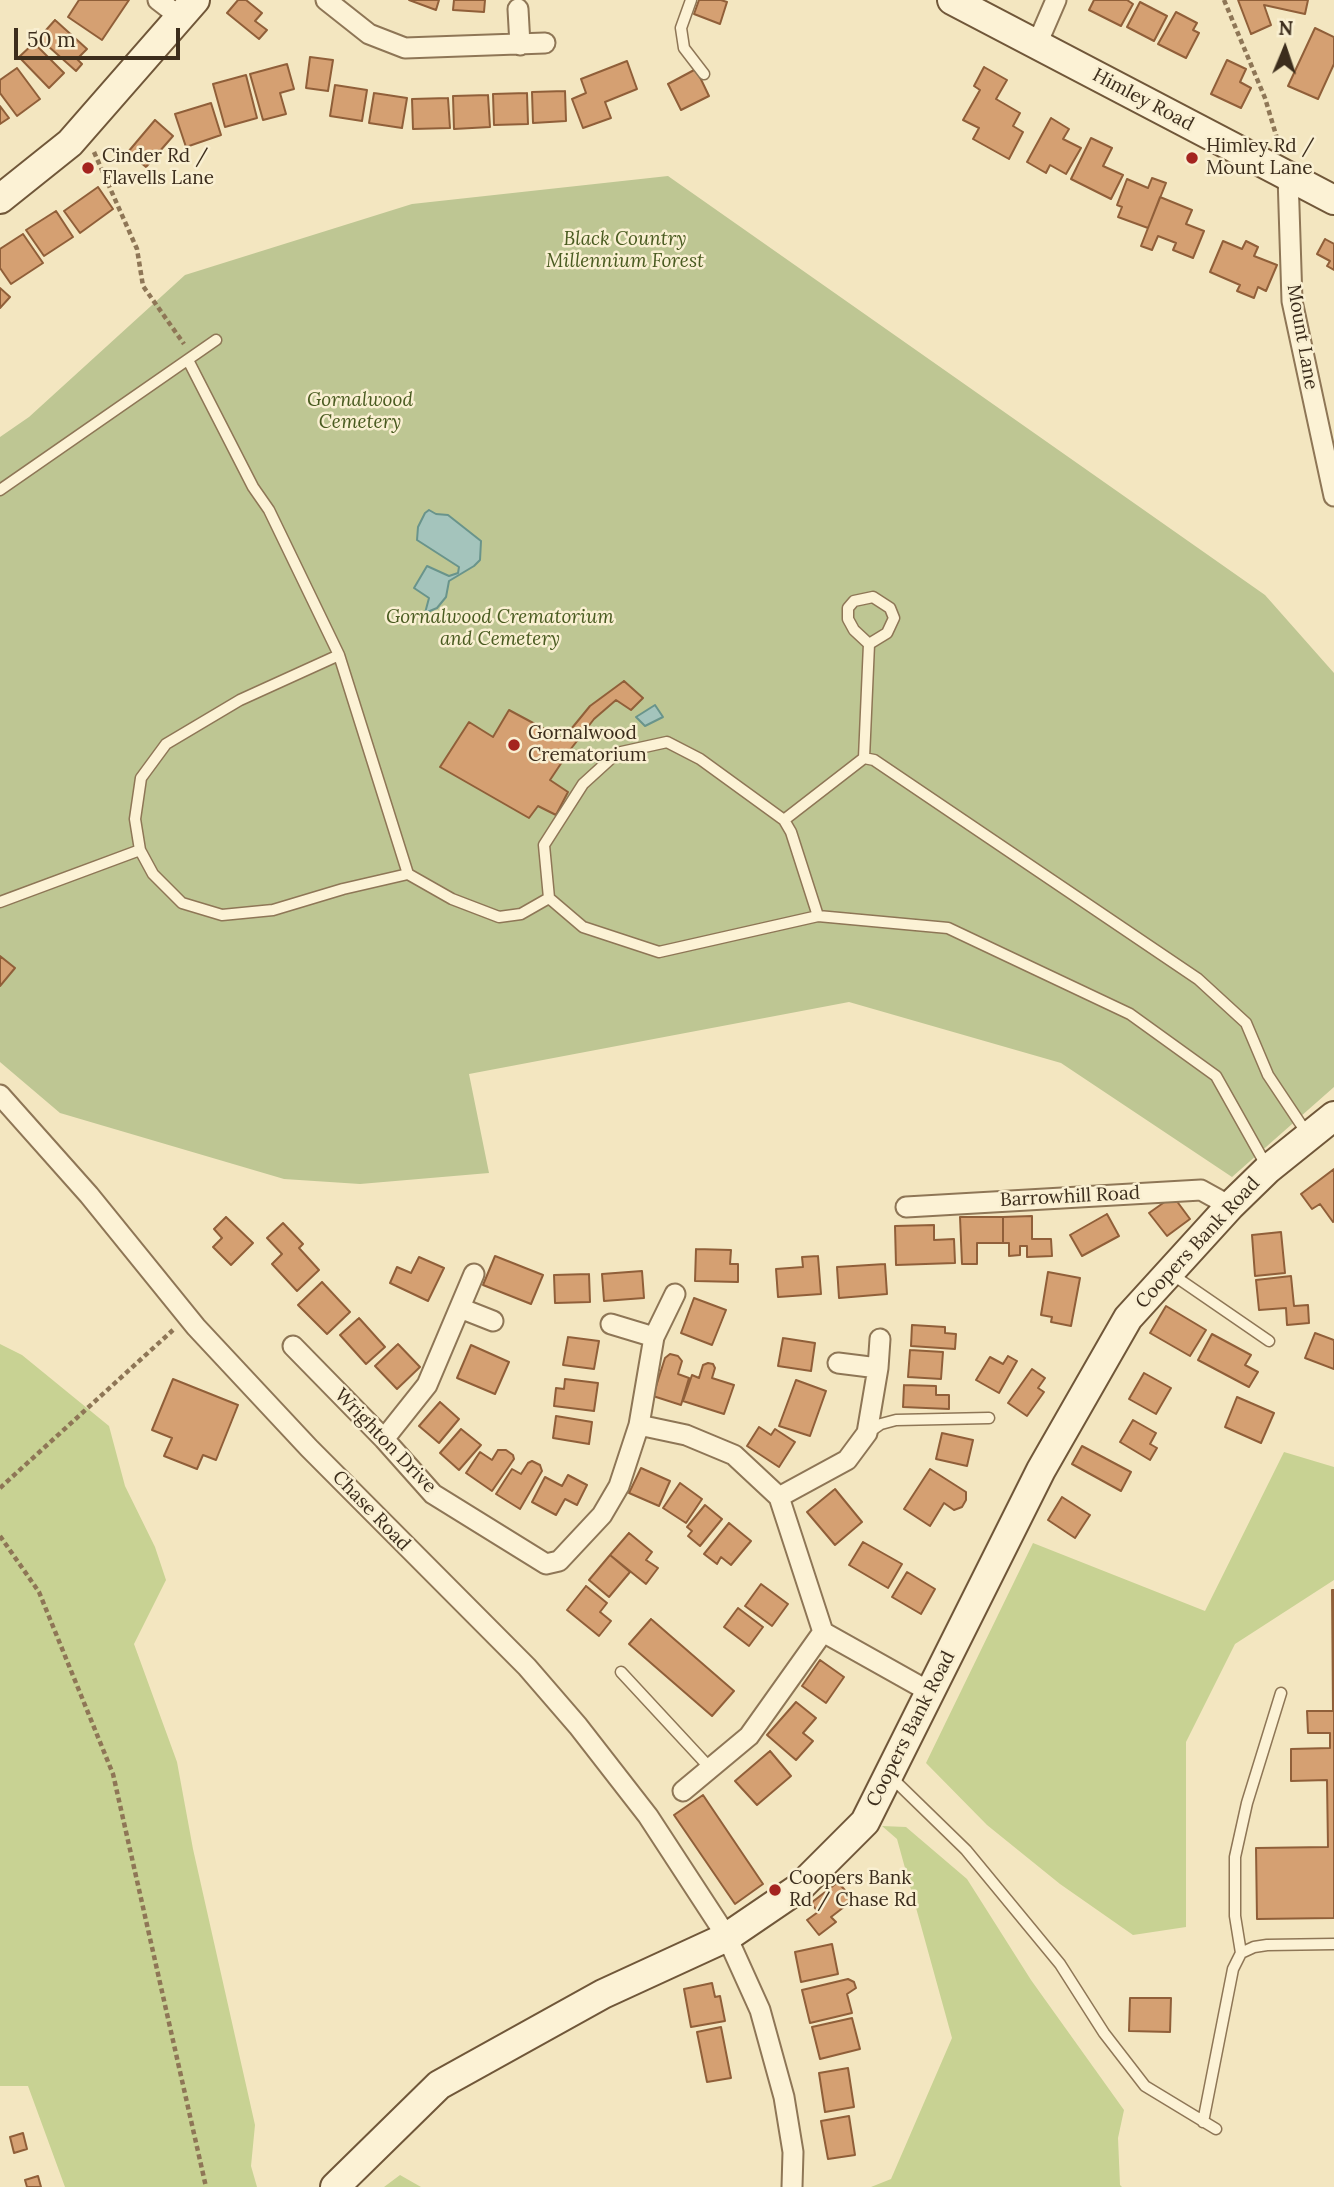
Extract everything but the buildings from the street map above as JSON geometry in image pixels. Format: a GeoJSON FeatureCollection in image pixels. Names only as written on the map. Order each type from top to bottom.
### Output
{"type":"FeatureCollection","features":[{"type":"Feature","properties":{"kind":"street"},"geometry":{"type":"LineString","coordinates":[[0,199],[70,143],[187,9],[158,0]]}},
{"type":"Feature","properties":{"kind":"street"},"geometry":{"type":"LineString","coordinates":[[326,0],[369,34],[405,48],[545,43]]}},
{"type":"Feature","properties":{"kind":"street","name":"Himley Road"},"geometry":{"type":"LineString","coordinates":[[952,0],[1334,200]]}},
{"type":"Feature","properties":{"kind":"street"},"geometry":{"type":"LineString","coordinates":[[1037,44],[1056,0]]}},
{"type":"Feature","properties":{"kind":"street"},"geometry":{"type":"LineString","coordinates":[[519,9],[520,45]]}},
{"type":"Feature","properties":{"kind":"street","name":"Mount Lane"},"geometry":{"type":"LineString","coordinates":[[1288,176],[1292,301],[1334,496]]}},
{"type":"Feature","properties":{"kind":"street","name":"Chase Road"},"geometry":{"type":"LineString","coordinates":[[0,1095],[89,1195],[182,1310],[309,1448],[527,1667],[570,1716],[648,1816],[727,1937],[760,2010],[784,2097],[793,2152],[792,2187]]}},
{"type":"Feature","properties":{"kind":"street","name":"Coopers Bank Road"},"geometry":{"type":"LineString","coordinates":[[335,2187],[439,2085],[603,1994],[727,1937],[799,1888],[864,1822],[1041,1470],[1128,1318],[1230,1206],[1268,1169],[1334,1116]]}},
{"type":"Feature","properties":{"kind":"street","name":"Barrowhill Road"},"geometry":{"type":"LineString","coordinates":[[906,1207],[1201,1190],[1230,1206]]}},
{"type":"Feature","properties":{"kind":"street"},"geometry":{"type":"LineString","coordinates":[[384,1439],[427,1385],[474,1275]]}},
{"type":"Feature","properties":{"kind":"street"},"geometry":{"type":"LineString","coordinates":[[675,1294],[654,1337],[639,1425],[686,1435],[734,1455],[779,1497],[823,1632],[930,1692]]}},
{"type":"Feature","properties":{"kind":"street"},"geometry":{"type":"LineString","coordinates":[[460,1308],[492,1321]]}},
{"type":"Feature","properties":{"kind":"street"},"geometry":{"type":"LineString","coordinates":[[611,1324],[654,1337]]}},
{"type":"Feature","properties":{"kind":"street"},"geometry":{"type":"LineString","coordinates":[[779,1497],[846,1460],[867,1433],[880,1339]]}},
{"type":"Feature","properties":{"kind":"street","name":"Wrighton Drive"},"geometry":{"type":"LineString","coordinates":[[293,1346],[384,1439],[433,1494],[546,1564],[559,1561],[602,1515],[619,1486],[639,1425]]}},
{"type":"Feature","properties":{"kind":"street"},"geometry":{"type":"LineString","coordinates":[[838,1363],[878,1368]]}},
{"type":"Feature","properties":{"kind":"street"},"geometry":{"type":"LineString","coordinates":[[682,1791],[749,1736],[823,1632]]}},
{"type":"Feature","properties":{"kind":"lane"},"geometry":{"type":"LineString","coordinates":[[691,0],[681,28],[684,48],[704,74]]}},
{"type":"Feature","properties":{"kind":"lane"},"geometry":{"type":"LineString","coordinates":[[0,490],[216,340]]}},
{"type":"Feature","properties":{"kind":"lane"},"geometry":{"type":"LineString","coordinates":[[191,358],[339,655],[408,874]]}},
{"type":"Feature","properties":{"kind":"lane"},"geometry":{"type":"LineString","coordinates":[[864,758],[869,644],[854,630],[848,619],[848,608],[854,601],[873,597],[890,608],[894,618],[887,634],[869,644]]}},
{"type":"Feature","properties":{"kind":"lane"},"geometry":{"type":"LineString","coordinates":[[339,655],[240,700],[166,744],[141,778],[135,819],[140,850],[153,874],[182,903],[222,915],[273,909],[408,874],[452,899],[499,917],[521,914],[549,898]]}},
{"type":"Feature","properties":{"kind":"lane"},"geometry":{"type":"LineString","coordinates":[[818,916],[791,832],[784,820],[700,759],[667,742],[617,753],[583,784],[544,845],[549,898],[583,927],[659,952],[818,916],[947,928],[1130,1014],[1216,1076],[1268,1169]]}},
{"type":"Feature","properties":{"kind":"lane"},"geometry":{"type":"LineString","coordinates":[[784,820],[864,758],[874,760],[1198,979],[1246,1023],[1268,1075],[1308,1136]]}},
{"type":"Feature","properties":{"kind":"lane"},"geometry":{"type":"LineString","coordinates":[[0,902],[140,850]]}},
{"type":"Feature","properties":{"kind":"lane"},"geometry":{"type":"LineString","coordinates":[[1169,1273],[1269,1341]]}},
{"type":"Feature","properties":{"kind":"lane"},"geometry":{"type":"LineString","coordinates":[[867,1433],[881,1424],[896,1420],[989,1418]]}},
{"type":"Feature","properties":{"kind":"lane"},"geometry":{"type":"LineString","coordinates":[[621,1672],[710,1768]]}},
{"type":"Feature","properties":{"kind":"lane"},"geometry":{"type":"LineString","coordinates":[[1203,2122],[1233,1969],[1241,1953],[1235,1916],[1235,1857],[1247,1803],[1280,1693]]}},
{"type":"Feature","properties":{"kind":"lane"},"geometry":{"type":"LineString","coordinates":[[888,1774],[966,1850],[1060,1964],[1104,2033],[1145,2086],[1216,2129]]}},
{"type":"Feature","properties":{"kind":"lane"},"geometry":{"type":"LineString","coordinates":[[1241,1953],[1267,1945],[1334,1944]]}},
{"type":"Feature","properties":{"kind":"path"},"geometry":{"type":"LineString","coordinates":[[1224,0],[1265,99],[1288,176]]}},
{"type":"Feature","properties":{"kind":"path"},"geometry":{"type":"LineString","coordinates":[[84,127],[137,249],[142,286],[191,358]]}},
{"type":"Feature","properties":{"kind":"path"},"geometry":{"type":"LineString","coordinates":[[0,1488],[172,1330],[182,1310]]}},
{"type":"Feature","properties":{"kind":"path"},"geometry":{"type":"LineString","coordinates":[[0,1536],[39,1592],[113,1774],[206,2187]]}},
{"type":"Feature","properties":{"kind":"green space","name":"Gornalwood Crematorium and Cemetery"},"geometry":{"type":"Polygon","coordinates":[[[668,176],[1265,595],[1334,673],[1334,1087],[1232,1177],[1061,1063],[849,1002],[469,1074],[489,1173],[360,1184],[284,1179],[60,1113],[0,1062],[0,437],[29,417],[185,275],[412,204],[668,176]]]}},
{"type":"Feature","properties":{"kind":"green space"},"geometry":{"type":"Polygon","coordinates":[[[0,1344],[22,1355],[109,1426],[125,1486],[155,1547],[166,1580],[134,1644],[177,1762],[193,1849],[255,2125],[251,2166],[257,2187],[65,2187],[28,2086],[0,2086],[0,1344]]]}},
{"type":"Feature","properties":{"kind":"green space"},"geometry":{"type":"Polygon","coordinates":[[[1284,1452],[1334,1467],[1334,1580],[1235,1644],[1186,1742],[1186,1927],[1133,1935],[1060,1884],[987,1825],[926,1763],[1033,1543],[1205,1611],[1284,1452]]]}},
{"type":"Feature","properties":{"kind":"green space"},"geometry":{"type":"Polygon","coordinates":[[[882,1826],[906,1827],[967,1879],[1031,1980],[1124,2110],[1118,2138],[1122,2187],[871,2187],[891,2179],[952,2038],[897,1839],[882,1826]]]}},
{"type":"Feature","properties":{"kind":"green space"},"geometry":{"type":"Polygon","coordinates":[[[400,2175],[421,2187],[384,2187],[400,2175]]]}},
{"type":"Feature","properties":{"kind":"water"},"geometry":{"type":"Polygon","coordinates":[[[429,510],[448,515],[481,541],[480,560],[449,581],[446,597],[437,608],[425,613],[429,598],[414,588],[427,566],[449,576],[458,573],[459,567],[417,540],[418,527],[429,510]]]}},
{"type":"Feature","properties":{"kind":"water"},"geometry":{"type":"Polygon","coordinates":[[[655,705],[663,717],[645,726],[636,717],[655,705]]]}},
{"type":"Feature","properties":{"kind":"place","name":"Himley Rd / Mount Lane"},"geometry":{"type":"Point","coordinates":[1192,158]}},
{"type":"Feature","properties":{"kind":"place","name":"Cinder Rd / Flavells Lane"},"geometry":{"type":"Point","coordinates":[88,168]}},
{"type":"Feature","properties":{"kind":"place","name":"Gornalwood Crematorium"},"geometry":{"type":"Point","coordinates":[514,745]}},
{"type":"Feature","properties":{"kind":"place","name":"Coopers Bank Rd / Chase Rd"},"geometry":{"type":"Point","coordinates":[775,1890]}},
{"type":"Feature","properties":{"kind":"park label","name":"Black Country Millennium Forest"},"geometry":{"type":"Point","coordinates":[625,251]}},
{"type":"Feature","properties":{"kind":"park label","name":"Gornalwood Cemetery"},"geometry":{"type":"Point","coordinates":[360,412]}}]}
